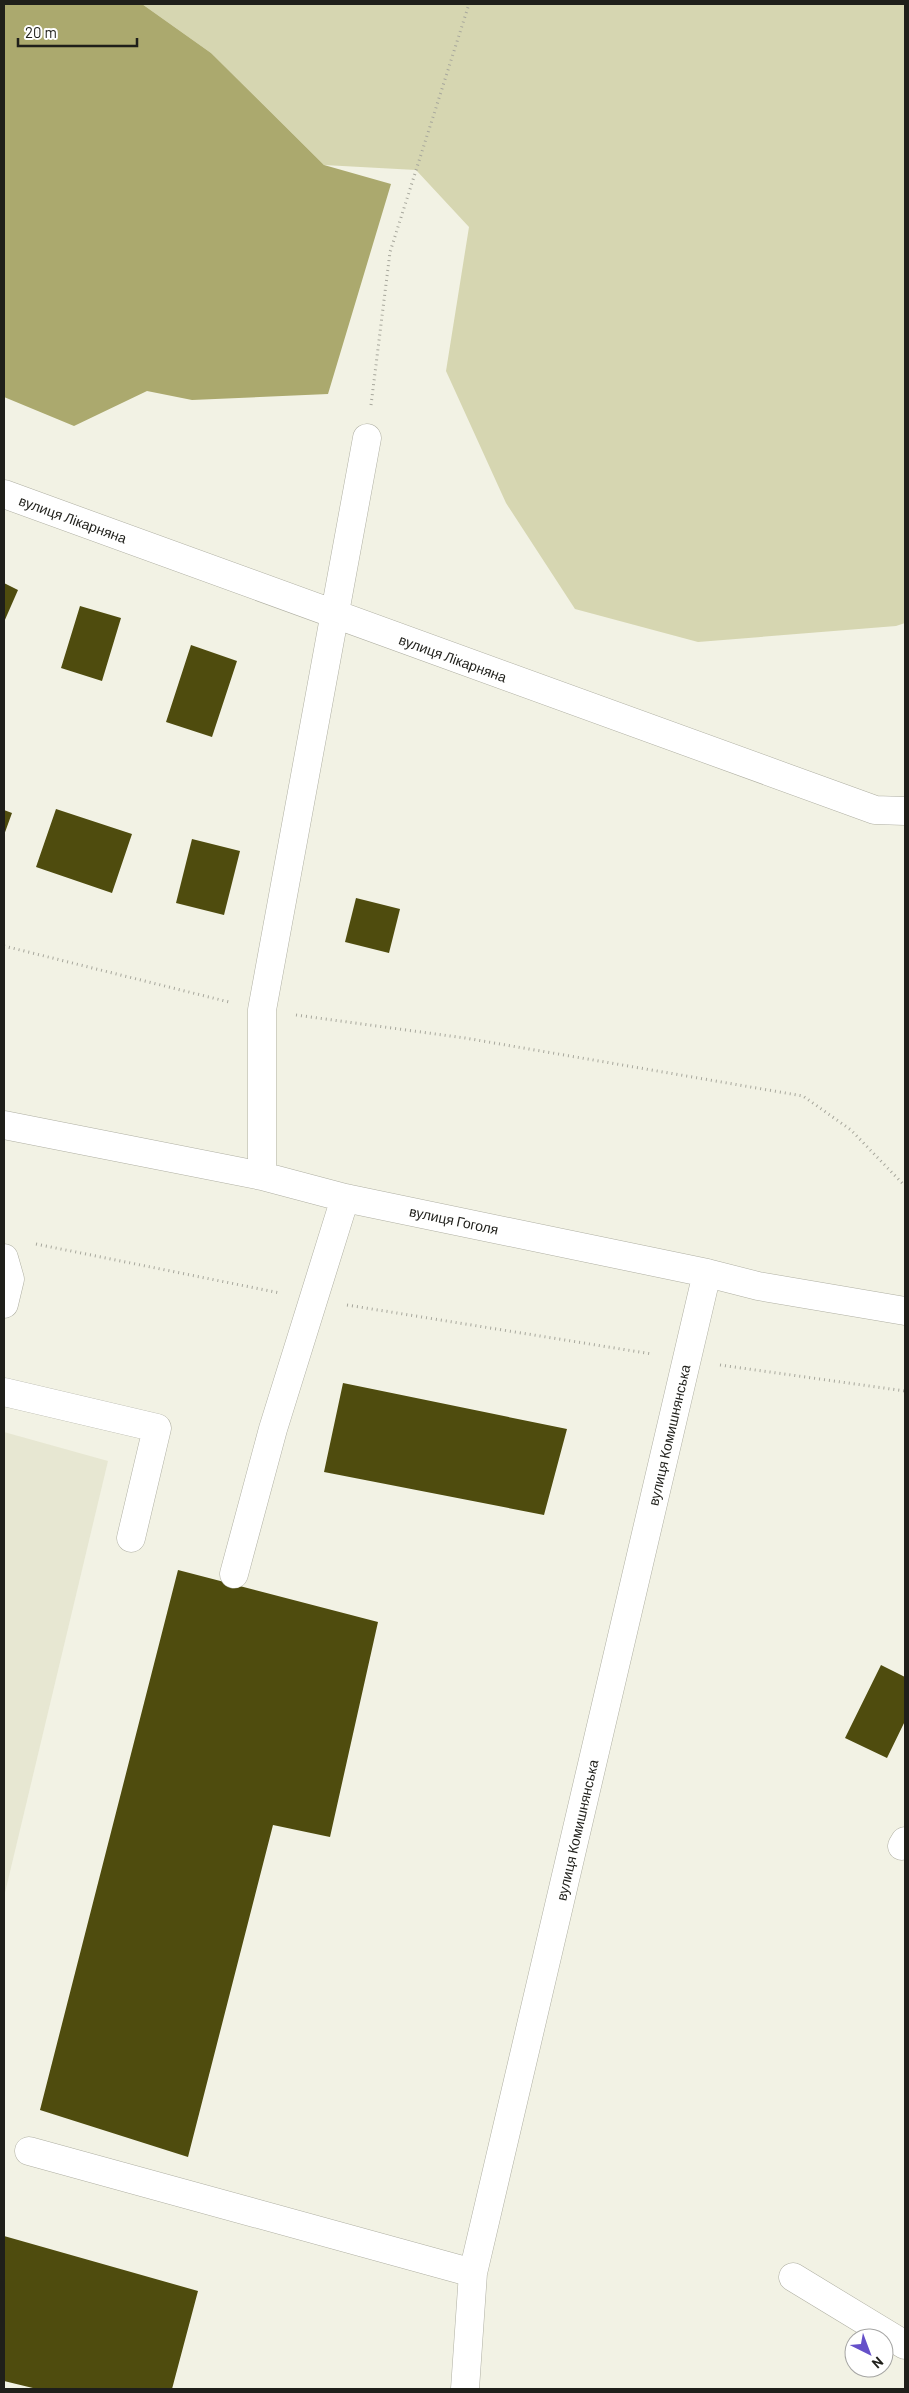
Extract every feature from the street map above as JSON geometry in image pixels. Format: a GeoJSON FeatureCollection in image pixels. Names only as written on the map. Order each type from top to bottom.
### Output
{"type":"FeatureCollection","features":[{"type":"Feature","properties":{"kind":"street"},"geometry":{"type":"LineString","coordinates":[[262,1176],[262,1010],[367,438]]}},
{"type":"Feature","properties":{"kind":"street","name":"вулиця Лікарняна"},"geometry":{"type":"LineString","coordinates":[[4,494],[876,810],[905,811]]}},
{"type":"Feature","properties":{"kind":"street","name":"вулиця Гоголя"},"geometry":{"type":"LineString","coordinates":[[4,1125],[262,1176],[345,1198],[707,1273],[758,1286],[905,1311]]}},
{"type":"Feature","properties":{"kind":"street"},"geometry":{"type":"LineString","coordinates":[[234,1574],[273,1429],[345,1198]]}},
{"type":"Feature","properties":{"kind":"street"},"geometry":{"type":"LineString","coordinates":[[4,1258],[10,1279],[4,1304]]}},
{"type":"Feature","properties":{"kind":"street","name":"вулиця Комишнянська"},"geometry":{"type":"LineString","coordinates":[[465,2389],[473,2273],[707,1273]]}},
{"type":"Feature","properties":{"kind":"street"},"geometry":{"type":"LineString","coordinates":[[4,1392],[157,1428],[131,1538]]}},
{"type":"Feature","properties":{"kind":"street"},"geometry":{"type":"LineString","coordinates":[[28,2151],[473,2273]]}},
{"type":"Feature","properties":{"kind":"street"},"geometry":{"type":"LineString","coordinates":[[793,2277],[905,2345]]}},
{"type":"Feature","properties":{"kind":"path"},"geometry":{"type":"LineString","coordinates":[[367,438],[390,252],[469,4]]}},
{"type":"Feature","properties":{"kind":"path"},"geometry":{"type":"LineString","coordinates":[[4,946],[262,1010],[465,1038],[803,1096],[851,1130],[905,1186]]}},
{"type":"Feature","properties":{"kind":"path"},"geometry":{"type":"LineString","coordinates":[[33,1244],[314,1300],[686,1360],[905,1391]]}},
{"type":"Feature","properties":{"kind":"shaded area"},"geometry":{"type":"Polygon","coordinates":[[[4,4],[142,4],[211,53],[324,165],[391,184],[328,394],[192,400],[147,391],[74,426],[4,397],[4,4]]]}},
{"type":"Feature","properties":{"kind":"shaded area"},"geometry":{"type":"Polygon","coordinates":[[[4,1432],[108,1461],[4,1897],[4,1432]]]}},
{"type":"Feature","properties":{"kind":"green space"},"geometry":{"type":"Polygon","coordinates":[[[142,4],[905,4],[905,623],[896,626],[698,642],[575,609],[506,503],[446,371],[469,227],[416,170],[324,165],[211,53],[142,4]]]}},
{"type":"Feature","properties":{"kind":"building"},"geometry":{"type":"Polygon","coordinates":[[[4,583],[18,590],[4,622],[4,583]]]}},
{"type":"Feature","properties":{"kind":"building"},"geometry":{"type":"Polygon","coordinates":[[[80,606],[121,618],[102,681],[61,668],[80,606]]]}},
{"type":"Feature","properties":{"kind":"building"},"geometry":{"type":"Polygon","coordinates":[[[191,645],[237,661],[212,737],[166,722],[191,645]]]}},
{"type":"Feature","properties":{"kind":"building"},"geometry":{"type":"Polygon","coordinates":[[[56,809],[132,834],[112,893],[36,867],[56,809]]]}},
{"type":"Feature","properties":{"kind":"building"},"geometry":{"type":"Polygon","coordinates":[[[4,810],[12,813],[4,835],[4,810]]]}},
{"type":"Feature","properties":{"kind":"building"},"geometry":{"type":"Polygon","coordinates":[[[192,839],[240,851],[224,915],[176,903],[192,839]]]}},
{"type":"Feature","properties":{"kind":"building"},"geometry":{"type":"Polygon","coordinates":[[[356,898],[400,909],[389,953],[345,942],[356,898]]]}},
{"type":"Feature","properties":{"kind":"building"},"geometry":{"type":"Polygon","coordinates":[[[343,1383],[567,1429],[544,1515],[324,1472],[343,1383]]]}},
{"type":"Feature","properties":{"kind":"building"},"geometry":{"type":"Polygon","coordinates":[[[178,1570],[378,1622],[330,1837],[273,1825],[188,2157],[40,2110],[178,1570]]]}},
{"type":"Feature","properties":{"kind":"building"},"geometry":{"type":"Polygon","coordinates":[[[881,1665],[905,1677],[905,1721],[887,1758],[845,1738],[881,1665]]]}},
{"type":"Feature","properties":{"kind":"building"},"geometry":{"type":"Polygon","coordinates":[[[4,2236],[198,2291],[172,2389],[37,2389],[4,2381],[4,2236]]]}}]}
